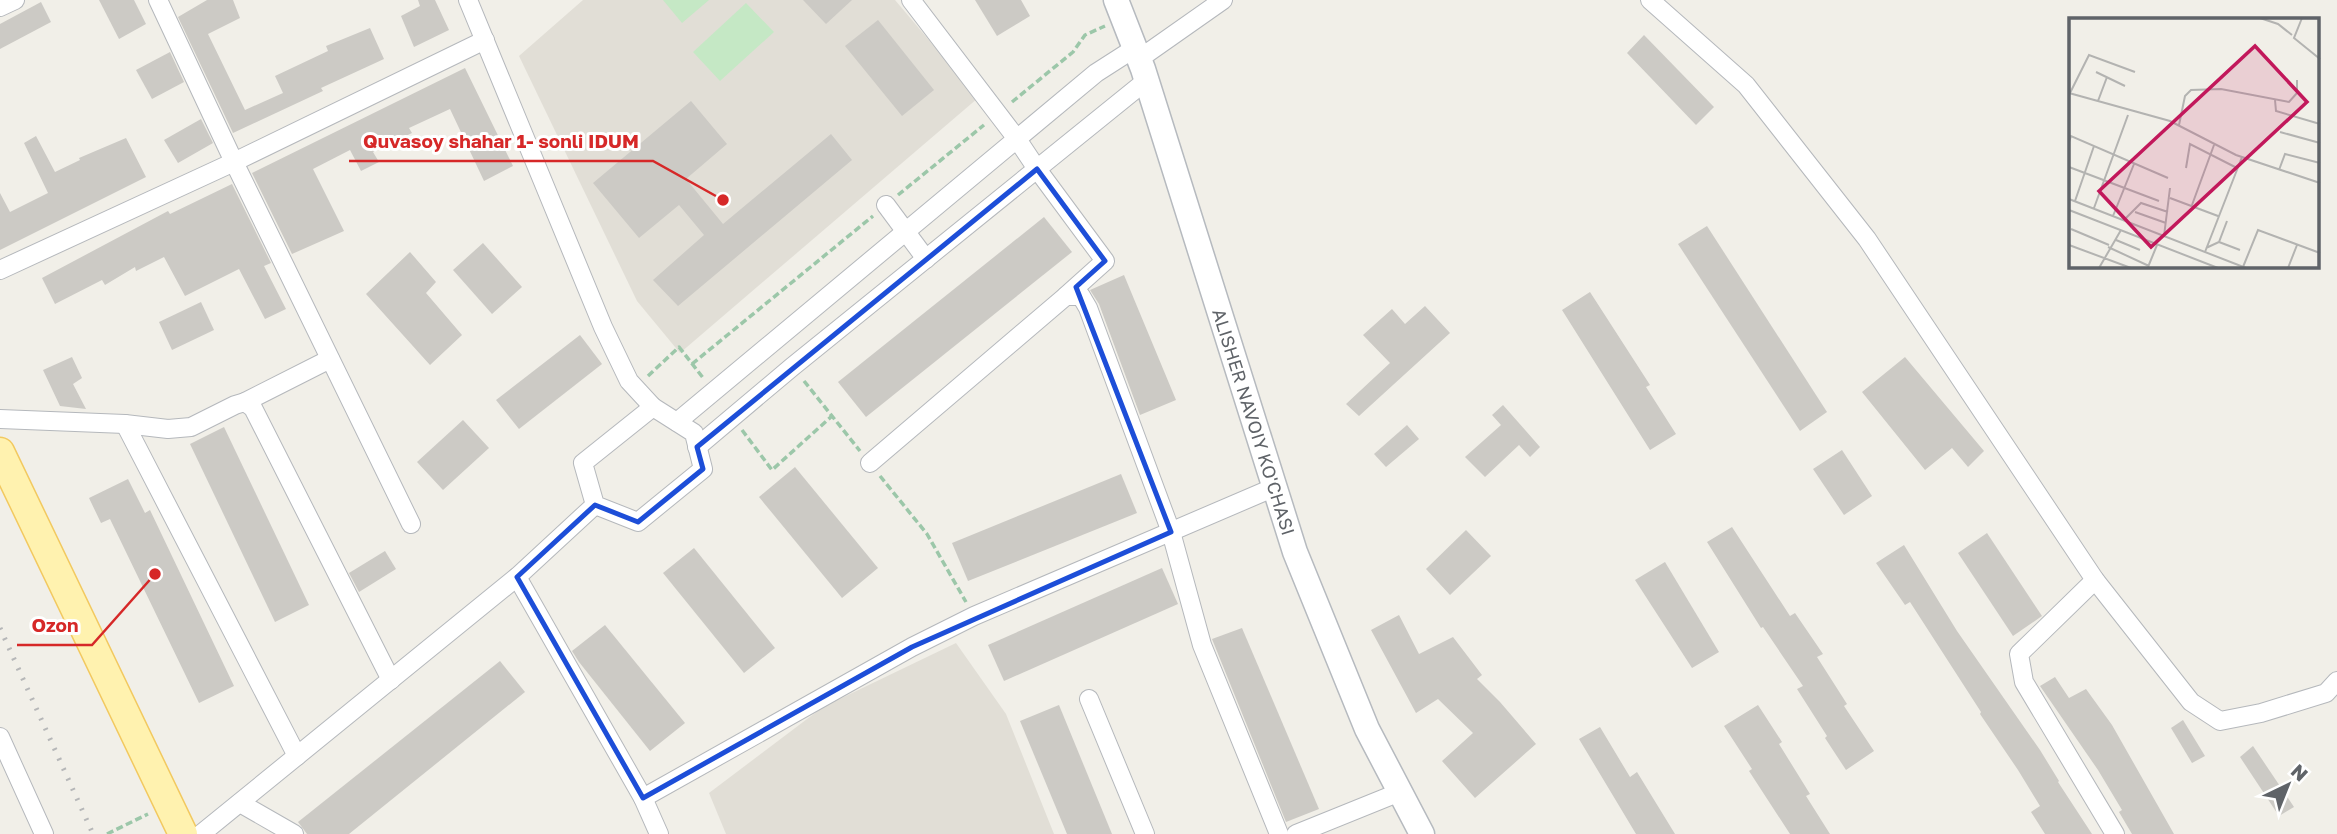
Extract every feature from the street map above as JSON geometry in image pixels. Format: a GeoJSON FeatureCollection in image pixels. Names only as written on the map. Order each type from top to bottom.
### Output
{"type":"FeatureCollection","features":[{"type":"Feature","properties":{"kind":"main road"},"geometry":{"type":"LineString","coordinates":[[0,452],[183,834]]}},
{"type":"Feature","properties":{"kind":"street"},"geometry":{"type":"LineString","coordinates":[[0,8],[15,0]]}},
{"type":"Feature","properties":{"kind":"street"},"geometry":{"type":"LineString","coordinates":[[158,0],[411,524]]}},
{"type":"Feature","properties":{"kind":"street"},"geometry":{"type":"LineString","coordinates":[[468,0],[603,327],[629,382],[653,407],[694,433],[703,469],[638,522],[595,505]]}},
{"type":"Feature","properties":{"kind":"street"},"geometry":{"type":"LineString","coordinates":[[870,463],[1105,261],[1017,139],[911,0]]}},
{"type":"Feature","properties":{"kind":"street"},"geometry":{"type":"LineString","coordinates":[[697,447],[1037,169],[1140,63],[1223,0]]}},
{"type":"Feature","properties":{"kind":"street"},"geometry":{"type":"LineString","coordinates":[[1650,0],[1746,85],[1867,239],[2095,580],[2191,702],[2220,720],[2261,713],[2326,693],[2337,681]]}},
{"type":"Feature","properties":{"kind":"street","name":"ALISHER NAVOIY KO'CHASI"},"geometry":{"type":"LineString","coordinates":[[1120,9],[1140,63],[1295,552],[1367,729],[1422,834]]}},
{"type":"Feature","properties":{"kind":"street"},"geometry":{"type":"LineString","coordinates":[[0,270],[234,162],[485,40]]}},
{"type":"Feature","properties":{"kind":"street"},"geometry":{"type":"LineString","coordinates":[[677,422],[1096,73],[1140,63]]}},
{"type":"Feature","properties":{"kind":"street"},"geometry":{"type":"LineString","coordinates":[[886,205],[926,258]]}},
{"type":"Feature","properties":{"kind":"street"},"geometry":{"type":"LineString","coordinates":[[1066,296],[1081,296],[1088,308],[1171,532],[1202,645],[1279,834]]}},
{"type":"Feature","properties":{"kind":"street"},"geometry":{"type":"LineString","coordinates":[[0,419],[125,424],[168,429],[191,427],[330,359]]}},
{"type":"Feature","properties":{"kind":"street"},"geometry":{"type":"LineString","coordinates":[[245,402],[253,408],[391,680]]}},
{"type":"Feature","properties":{"kind":"street"},"geometry":{"type":"LineString","coordinates":[[595,505],[583,463],[653,407]]}},
{"type":"Feature","properties":{"kind":"street"},"geometry":{"type":"LineString","coordinates":[[125,424],[297,756]]}},
{"type":"Feature","properties":{"kind":"street"},"geometry":{"type":"LineString","coordinates":[[643,798],[912,647],[979,614],[1275,488]]}},
{"type":"Feature","properties":{"kind":"street"},"geometry":{"type":"LineString","coordinates":[[201,834],[517,577],[595,505]]}},
{"type":"Feature","properties":{"kind":"street"},"geometry":{"type":"LineString","coordinates":[[517,577],[643,798],[659,834]]}},
{"type":"Feature","properties":{"kind":"street"},"geometry":{"type":"LineString","coordinates":[[2095,580],[2019,654],[2024,682],[2115,834]]}},
{"type":"Feature","properties":{"kind":"street"},"geometry":{"type":"LineString","coordinates":[[1089,699],[1145,834]]}},
{"type":"Feature","properties":{"kind":"street"},"geometry":{"type":"LineString","coordinates":[[0,737],[44,834]]}},
{"type":"Feature","properties":{"kind":"street"},"geometry":{"type":"LineString","coordinates":[[1296,834],[1400,792]]}},
{"type":"Feature","properties":{"kind":"street"},"geometry":{"type":"LineString","coordinates":[[240,803],[294,834]]}},
{"type":"Feature","properties":{"kind":"path"},"geometry":{"type":"LineString","coordinates":[[692,364],[1073,52],[1085,35],[1120,9]]}},
{"type":"Feature","properties":{"kind":"path"},"geometry":{"type":"LineString","coordinates":[[107,834],[168,804]]}},
{"type":"Feature","properties":{"kind":"highlighted area"},"geometry":{"type":"Polygon","coordinates":[[[1037,169],[1105,261],[1076,287],[1171,532],[912,647],[643,798],[517,577],[595,505],[638,522],[703,469],[697,447],[1037,169]]]}},
{"type":"Feature","properties":{"kind":"shaded area"},"geometry":{"type":"Polygon","coordinates":[[[583,0],[895,0],[978,98],[680,353],[637,301],[519,56],[583,0]]]}},
{"type":"Feature","properties":{"kind":"shaded area"},"geometry":{"type":"Polygon","coordinates":[[[956,643],[1006,714],[1054,834],[726,834],[709,793],[823,707],[956,643]]]}},
{"type":"Feature","properties":{"kind":"green space"},"geometry":{"type":"Polygon","coordinates":[[[663,0],[709,0],[682,23],[663,0]]]}},
{"type":"Feature","properties":{"kind":"green space"},"geometry":{"type":"Polygon","coordinates":[[[746,3],[774,32],[720,81],[693,52],[746,3]]]}},
{"type":"Feature","properties":{"kind":"building"},"geometry":{"type":"Polygon","coordinates":[[[99,0],[134,0],[146,24],[119,39],[99,0]]]}},
{"type":"Feature","properties":{"kind":"building"},"geometry":{"type":"Polygon","coordinates":[[[207,0],[233,0],[240,18],[208,34],[245,110],[283,93],[275,76],[328,51],[326,46],[370,28],[384,59],[233,133],[178,17],[207,0]]]}},
{"type":"Feature","properties":{"kind":"building"},"geometry":{"type":"Polygon","coordinates":[[[418,0],[435,0],[449,30],[414,47],[401,16],[420,6],[418,0]]]}},
{"type":"Feature","properties":{"kind":"building"},"geometry":{"type":"Polygon","coordinates":[[[803,0],[852,0],[826,24],[803,0]]]}},
{"type":"Feature","properties":{"kind":"building"},"geometry":{"type":"Polygon","coordinates":[[[975,0],[1021,0],[1030,16],[997,36],[975,0]]]}},
{"type":"Feature","properties":{"kind":"building"},"geometry":{"type":"Polygon","coordinates":[[[41,2],[51,22],[0,49],[0,24],[41,2]]]}},
{"type":"Feature","properties":{"kind":"building"},"geometry":{"type":"Polygon","coordinates":[[[878,20],[934,90],[902,116],[845,46],[878,20]]]}},
{"type":"Feature","properties":{"kind":"building"},"geometry":{"type":"Polygon","coordinates":[[[1644,35],[1714,107],[1696,125],[1627,53],[1644,35]]]}},
{"type":"Feature","properties":{"kind":"building"},"geometry":{"type":"Polygon","coordinates":[[[170,52],[184,82],[152,99],[136,70],[170,52]]]}},
{"type":"Feature","properties":{"kind":"building"},"geometry":{"type":"Polygon","coordinates":[[[465,68],[513,166],[484,181],[450,109],[409,128],[412,133],[373,152],[379,162],[361,171],[350,150],[313,169],[344,231],[292,254],[252,173],[465,68]]]}},
{"type":"Feature","properties":{"kind":"building"},"geometry":{"type":"Polygon","coordinates":[[[691,101],[727,144],[686,179],[723,224],[831,134],[852,160],[678,306],[653,280],[704,235],[679,205],[639,238],[593,183],[691,101]]]}},
{"type":"Feature","properties":{"kind":"building"},"geometry":{"type":"Polygon","coordinates":[[[201,119],[213,143],[178,163],[164,140],[201,119]]]}},
{"type":"Feature","properties":{"kind":"building"},"geometry":{"type":"Polygon","coordinates":[[[36,136],[55,172],[80,160],[79,158],[126,138],[146,177],[0,250],[0,193],[10,212],[48,193],[24,143],[36,136]]]}},
{"type":"Feature","properties":{"kind":"building"},"geometry":{"type":"Polygon","coordinates":[[[232,184],[271,263],[264,266],[286,309],[265,319],[239,269],[185,296],[164,257],[136,271],[135,267],[105,285],[102,280],[55,304],[42,278],[168,211],[170,214],[232,184]]]}},
{"type":"Feature","properties":{"kind":"building"},"geometry":{"type":"Polygon","coordinates":[[[1044,217],[1072,252],[866,417],[838,382],[1044,217]]]}},
{"type":"Feature","properties":{"kind":"building"},"geometry":{"type":"Polygon","coordinates":[[[1707,226],[1827,412],[1800,431],[1678,244],[1707,226]]]}},
{"type":"Feature","properties":{"kind":"building"},"geometry":{"type":"Polygon","coordinates":[[[483,243],[522,287],[492,314],[453,270],[483,243]]]}},
{"type":"Feature","properties":{"kind":"building"},"geometry":{"type":"Polygon","coordinates":[[[410,252],[436,282],[426,293],[462,335],[430,365],[366,294],[410,252]]]}},
{"type":"Feature","properties":{"kind":"building"},"geometry":{"type":"Polygon","coordinates":[[[1124,275],[1176,400],[1140,415],[1099,304],[1090,290],[1124,275]]]}},
{"type":"Feature","properties":{"kind":"building"},"geometry":{"type":"Polygon","coordinates":[[[1590,292],[1650,385],[1646,387],[1676,434],[1650,450],[1562,310],[1590,292]]]}},
{"type":"Feature","properties":{"kind":"building"},"geometry":{"type":"Polygon","coordinates":[[[201,302],[214,330],[172,350],[159,322],[201,302]]]}},
{"type":"Feature","properties":{"kind":"building"},"geometry":{"type":"Polygon","coordinates":[[[1425,306],[1450,333],[1359,416],[1346,404],[1390,363],[1363,335],[1392,309],[1405,324],[1425,306]]]}},
{"type":"Feature","properties":{"kind":"building"},"geometry":{"type":"Polygon","coordinates":[[[580,335],[602,364],[519,429],[496,400],[580,335]]]}},
{"type":"Feature","properties":{"kind":"building"},"geometry":{"type":"Polygon","coordinates":[[[72,357],[82,378],[73,384],[86,409],[60,406],[43,370],[72,357]]]}},
{"type":"Feature","properties":{"kind":"building"},"geometry":{"type":"Polygon","coordinates":[[[1905,357],[1984,451],[1968,467],[1952,448],[1925,470],[1862,392],[1905,357]]]}},
{"type":"Feature","properties":{"kind":"building"},"geometry":{"type":"Polygon","coordinates":[[[1503,405],[1540,447],[1530,457],[1519,445],[1485,477],[1465,457],[1501,425],[1492,415],[1503,405]]]}},
{"type":"Feature","properties":{"kind":"building"},"geometry":{"type":"Polygon","coordinates":[[[463,420],[489,448],[443,490],[417,462],[463,420]]]}},
{"type":"Feature","properties":{"kind":"building"},"geometry":{"type":"Polygon","coordinates":[[[1407,425],[1419,439],[1386,467],[1374,454],[1407,425]]]}},
{"type":"Feature","properties":{"kind":"building"},"geometry":{"type":"Polygon","coordinates":[[[224,427],[309,605],[275,622],[190,444],[224,427]]]}},
{"type":"Feature","properties":{"kind":"building"},"geometry":{"type":"Polygon","coordinates":[[[1842,450],[1872,496],[1844,515],[1813,469],[1842,450]]]}},
{"type":"Feature","properties":{"kind":"building"},"geometry":{"type":"Polygon","coordinates":[[[795,467],[878,568],[842,598],[759,497],[795,467]]]}},
{"type":"Feature","properties":{"kind":"building"},"geometry":{"type":"Polygon","coordinates":[[[1121,474],[1137,513],[968,581],[952,543],[1121,474]]]}},
{"type":"Feature","properties":{"kind":"building"},"geometry":{"type":"Polygon","coordinates":[[[128,479],[145,513],[150,510],[234,686],[199,703],[110,519],[101,523],[89,498],[128,479]]]}},
{"type":"Feature","properties":{"kind":"building"},"geometry":{"type":"Polygon","coordinates":[[[1732,527],[1790,616],[1795,613],[1823,654],[1817,657],[1847,704],[1844,706],[1874,751],[1846,770],[1797,689],[1803,686],[1763,627],[1761,628],[1707,542],[1732,527]]]}},
{"type":"Feature","properties":{"kind":"building"},"geometry":{"type":"Polygon","coordinates":[[[1466,530],[1491,556],[1450,595],[1426,569],[1466,530]]]}},
{"type":"Feature","properties":{"kind":"building"},"geometry":{"type":"Polygon","coordinates":[[[1987,533],[2042,616],[2013,636],[1958,553],[1987,533]]]}},
{"type":"Feature","properties":{"kind":"building"},"geometry":{"type":"Polygon","coordinates":[[[1904,545],[1957,631],[2040,750],[2092,834],[2045,834],[2031,812],[2040,806],[2018,770],[1910,602],[1905,605],[1876,563],[1904,545]]]}},
{"type":"Feature","properties":{"kind":"building"},"geometry":{"type":"Polygon","coordinates":[[[694,548],[775,648],[744,673],[663,573],[694,548]]]}},
{"type":"Feature","properties":{"kind":"building"},"geometry":{"type":"Polygon","coordinates":[[[385,551],[396,569],[359,592],[349,573],[385,551]]]}},
{"type":"Feature","properties":{"kind":"building"},"geometry":{"type":"Polygon","coordinates":[[[1665,562],[1719,652],[1692,668],[1635,580],[1665,562]]]}},
{"type":"Feature","properties":{"kind":"building"},"geometry":{"type":"Polygon","coordinates":[[[1162,568],[1178,604],[1004,681],[988,645],[1162,568]]]}},
{"type":"Feature","properties":{"kind":"building"},"geometry":{"type":"Polygon","coordinates":[[[1399,615],[1419,654],[1453,637],[1482,675],[1477,679],[1536,744],[1475,798],[1442,761],[1473,733],[1438,699],[1416,713],[1371,630],[1399,615]]]}},
{"type":"Feature","properties":{"kind":"building"},"geometry":{"type":"Polygon","coordinates":[[[605,625],[685,723],[650,751],[572,651],[605,625]]]}},
{"type":"Feature","properties":{"kind":"building"},"geometry":{"type":"Polygon","coordinates":[[[1242,628],[1319,809],[1286,822],[1212,639],[1242,628]]]}},
{"type":"Feature","properties":{"kind":"building"},"geometry":{"type":"Polygon","coordinates":[[[500,661],[525,692],[349,834],[307,834],[298,822],[500,661]]]}},
{"type":"Feature","properties":{"kind":"building"},"geometry":{"type":"Polygon","coordinates":[[[2055,677],[2069,698],[2086,689],[2112,725],[2174,834],[2132,834],[2119,812],[2122,810],[2098,770],[2040,686],[2055,677]]]}},
{"type":"Feature","properties":{"kind":"building"},"geometry":{"type":"Polygon","coordinates":[[[1059,705],[1112,834],[1067,834],[1020,721],[1059,705]]]}},
{"type":"Feature","properties":{"kind":"building"},"geometry":{"type":"Polygon","coordinates":[[[1758,705],[1782,742],[1779,744],[1810,794],[1806,796],[1830,834],[1790,834],[1749,771],[1752,769],[1724,726],[1758,705]]]}},
{"type":"Feature","properties":{"kind":"building"},"geometry":{"type":"Polygon","coordinates":[[[2183,720],[2205,756],[2192,763],[2171,728],[2183,720]]]}},
{"type":"Feature","properties":{"kind":"building"},"geometry":{"type":"Polygon","coordinates":[[[1600,727],[1630,777],[1637,772],[1675,834],[1636,834],[1579,739],[1600,727]]]}},
{"type":"Feature","properties":{"kind":"building"},"geometry":{"type":"Polygon","coordinates":[[[2253,746],[2294,807],[2279,816],[2240,757],[2253,746]]]}},
{"type":"Feature","properties":{"kind":"railway"},"geometry":{"type":"LineString","coordinates":[[0,628],[93,834]]}},
{"type":"Feature","properties":{"kind":"place","name":"Quvasoy shahar 1- sonli IDUM"},"geometry":{"type":"Point","coordinates":[723,200]}},
{"type":"Feature","properties":{"kind":"place","name":"Ozon"},"geometry":{"type":"Point","coordinates":[155,574]}}]}
